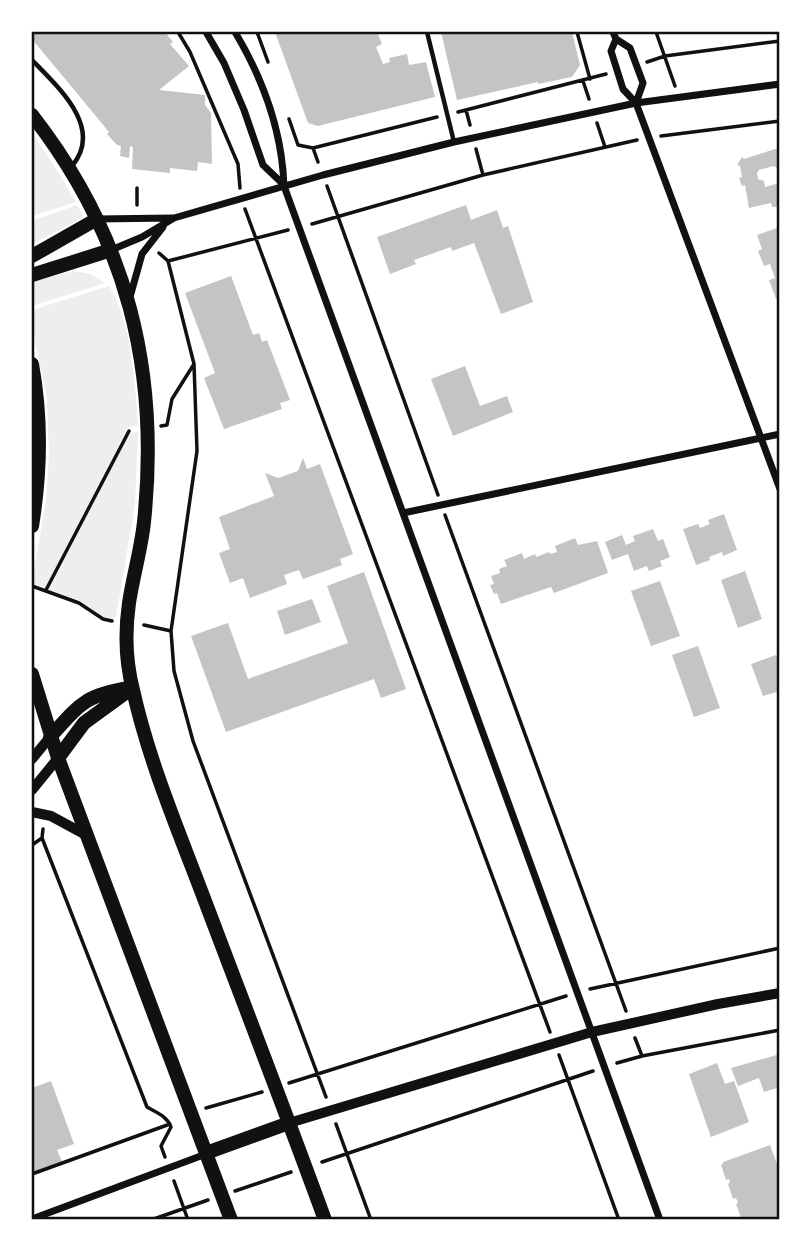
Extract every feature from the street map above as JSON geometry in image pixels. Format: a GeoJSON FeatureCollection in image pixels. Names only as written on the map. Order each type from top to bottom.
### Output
{"type":"FeatureCollection","features":[{"type":"Feature","properties":{"kind":"highway"},"geometry":{"type":"LineString","coordinates":[[32,115],[69,170],[111,250],[129,301],[145,376],[149,448],[142,541],[127,623],[132,688],[158,774],[325,1220]]}},
{"type":"Feature","properties":{"kind":"highway"},"geometry":{"type":"LineString","coordinates":[[32,256],[97,219]]}},
{"type":"Feature","properties":{"kind":"highway"},"geometry":{"type":"LineString","coordinates":[[32,275],[111,250]]}},
{"type":"Feature","properties":{"kind":"highway"},"geometry":{"type":"LineString","coordinates":[[32,364],[40,428],[40,462],[32,526]]}},
{"type":"Feature","properties":{"kind":"highway"},"geometry":{"type":"LineString","coordinates":[[32,674],[50,737],[231,1220]]}},
{"type":"Feature","properties":{"kind":"highway"},"geometry":{"type":"LineString","coordinates":[[50,737],[91,697],[132,688]]}},
{"type":"Feature","properties":{"kind":"highway"},"geometry":{"type":"LineString","coordinates":[[58,758],[84,723],[132,688]]}},
{"type":"Feature","properties":{"kind":"highway"},"geometry":{"type":"LineString","coordinates":[[206,1153],[289,1123]]}},
{"type":"Feature","properties":{"kind":"street"},"geometry":{"type":"LineString","coordinates":[[206,32],[224,63],[263,165],[284,186]]}},
{"type":"Feature","properties":{"kind":"street"},"geometry":{"type":"LineString","coordinates":[[235,32],[253,61],[267,97],[283,156],[284,186],[660,1220]]}},
{"type":"Feature","properties":{"kind":"street"},"geometry":{"type":"LineString","coordinates":[[636,103],[643,83],[630,48],[615,35],[611,51],[623,89],[636,103],[779,489]]}},
{"type":"Feature","properties":{"kind":"street"},"geometry":{"type":"LineString","coordinates":[[111,250],[142,237],[172,219],[284,186],[454,142],[636,103],[779,84]]}},
{"type":"Feature","properties":{"kind":"street"},"geometry":{"type":"LineString","coordinates":[[97,219],[172,219]]}},
{"type":"Feature","properties":{"kind":"street"},"geometry":{"type":"LineString","coordinates":[[129,301],[142,254],[172,219]]}},
{"type":"Feature","properties":{"kind":"street"},"geometry":{"type":"LineString","coordinates":[[403,513],[779,434]]}},
{"type":"Feature","properties":{"kind":"street"},"geometry":{"type":"LineString","coordinates":[[32,760],[50,737]]}},
{"type":"Feature","properties":{"kind":"street"},"geometry":{"type":"LineString","coordinates":[[32,790],[58,758]]}},
{"type":"Feature","properties":{"kind":"street"},"geometry":{"type":"LineString","coordinates":[[32,811],[51,816],[86,835]]}},
{"type":"Feature","properties":{"kind":"street"},"geometry":{"type":"LineString","coordinates":[[289,1123],[592,1032],[779,993]]}},
{"type":"Feature","properties":{"kind":"street"},"geometry":{"type":"LineString","coordinates":[[32,1219],[206,1153]]}},
{"type":"Feature","properties":{"kind":"lane"},"geometry":{"type":"LineString","coordinates":[[427,32],[454,142]]}},
{"type":"Feature","properties":{"kind":"lane"},"geometry":{"type":"LineString","coordinates":[[32,60],[60,88],[84,127],[81,155],[69,170]]}},
{"type":"Feature","properties":{"kind":"path"},"geometry":{"type":"LineString","coordinates":[[178,32],[190,52],[238,164]]}},
{"type":"Feature","properties":{"kind":"path"},"geometry":{"type":"LineString","coordinates":[[576,32],[590,79],[583,81]]}},
{"type":"Feature","properties":{"kind":"path"},"geometry":{"type":"LineString","coordinates":[[656,32],[678,98]]}},
{"type":"Feature","properties":{"kind":"path"},"geometry":{"type":"LineString","coordinates":[[665,56],[779,41]]}},
{"type":"Feature","properties":{"kind":"path"},"geometry":{"type":"LineString","coordinates":[[642,1056],[339,217],[483,175],[649,138],[779,121]]}},
{"type":"Feature","properties":{"kind":"path"},"geometry":{"type":"LineString","coordinates":[[371,1220],[193,741],[174,671],[171,631],[197,451],[194,364],[168,261],[255,238],[619,1220]]}},
{"type":"Feature","properties":{"kind":"path"},"geometry":{"type":"LineString","coordinates":[[167,425],[172,399],[194,364]]}},
{"type":"Feature","properties":{"kind":"path"},"geometry":{"type":"LineString","coordinates":[[46,590],[125,436]]}},
{"type":"Feature","properties":{"kind":"path"},"geometry":{"type":"LineString","coordinates":[[32,586],[79,603],[103,619],[171,631]]}},
{"type":"Feature","properties":{"kind":"path"},"geometry":{"type":"LineString","coordinates":[[32,845],[43,838],[147,1107],[168,1119],[171,1127],[161,1146],[188,1220]]}},
{"type":"Feature","properties":{"kind":"path"},"geometry":{"type":"LineString","coordinates":[[317,1073],[577,992],[779,948]]}},
{"type":"Feature","properties":{"kind":"path"},"geometry":{"type":"LineString","coordinates":[[151,1220],[605,1067],[642,1056],[779,1030]]}},
{"type":"Feature","properties":{"kind":"path"},"geometry":{"type":"LineString","coordinates":[[191,1112],[267,1091]]}},
{"type":"Feature","properties":{"kind":"path"},"geometry":{"type":"LineString","coordinates":[[32,1174],[170,1124]]}},
{"type":"Feature","properties":{"kind":"shaded area"},"geometry":{"type":"Polygon","coordinates":[[[32,133],[76,202],[32,216],[32,133]]]}},
{"type":"Feature","properties":{"kind":"shaded area"},"geometry":{"type":"Polygon","coordinates":[[[77,205],[84,217],[32,244],[32,221],[77,205]]]}},
{"type":"Feature","properties":{"kind":"shaded area"},"geometry":{"type":"Polygon","coordinates":[[[74,271],[90,274],[105,283],[32,306],[32,282],[74,271]]]}},
{"type":"Feature","properties":{"kind":"shaded area"},"geometry":{"type":"Polygon","coordinates":[[[109,286],[117,300],[127,335],[134,372],[138,425],[129,427],[125,433],[45,588],[32,583],[46,499],[49,457],[47,399],[32,326],[32,310],[109,286]]]}},
{"type":"Feature","properties":{"kind":"shaded area"},"geometry":{"type":"Polygon","coordinates":[[[138,432],[135,505],[116,617],[112,619],[104,617],[81,601],[49,590],[128,436],[138,432]]]}},
{"type":"Feature","properties":{"kind":"building"},"geometry":{"type":"Polygon","coordinates":[[[32,32],[165,32],[173,42],[170,44],[189,66],[159,90],[205,95],[205,105],[211,113],[212,164],[198,162],[197,171],[170,168],[170,173],[132,169],[133,147],[130,146],[129,158],[120,156],[121,146],[107,134],[109,132],[32,39],[32,32]]]}},
{"type":"Feature","properties":{"kind":"building"},"geometry":{"type":"Polygon","coordinates":[[[275,32],[377,32],[382,44],[376,47],[383,64],[390,62],[389,58],[407,54],[409,65],[426,62],[435,97],[318,126],[308,123],[275,32]]]}},
{"type":"Feature","properties":{"kind":"building"},"geometry":{"type":"Polygon","coordinates":[[[441,32],[572,32],[580,65],[572,77],[457,100],[441,32]]]}},
{"type":"Feature","properties":{"kind":"building"},"geometry":{"type":"Polygon","coordinates":[[[775,149],[780,150],[780,169],[773,166],[757,173],[758,179],[764,181],[765,187],[780,183],[780,207],[772,207],[771,203],[749,208],[745,185],[742,186],[739,178],[742,177],[740,166],[737,165],[742,157],[744,159],[775,149]]]}},
{"type":"Feature","properties":{"kind":"building"},"geometry":{"type":"Polygon","coordinates":[[[466,205],[471,220],[497,210],[503,228],[508,226],[533,302],[501,314],[474,243],[452,251],[451,247],[414,260],[416,264],[390,274],[377,237],[466,205]]]}},
{"type":"Feature","properties":{"kind":"building"},"geometry":{"type":"Polygon","coordinates":[[[780,227],[780,298],[776,299],[769,280],[775,278],[770,264],[764,266],[758,251],[762,249],[757,235],[780,227]]]}},
{"type":"Feature","properties":{"kind":"building"},"geometry":{"type":"Polygon","coordinates":[[[231,276],[253,335],[259,333],[262,342],[267,340],[290,400],[280,403],[282,409],[224,429],[204,378],[215,373],[185,293],[231,276]]]}},
{"type":"Feature","properties":{"kind":"building"},"geometry":{"type":"Polygon","coordinates":[[[465,366],[480,406],[507,396],[513,412],[453,436],[431,379],[465,366]]]}},
{"type":"Feature","properties":{"kind":"building"},"geometry":{"type":"Polygon","coordinates":[[[303,458],[307,469],[320,464],[353,554],[340,559],[342,565],[303,579],[299,570],[284,575],[287,584],[250,598],[243,578],[230,583],[219,553],[230,549],[219,517],[274,496],[265,473],[278,478],[298,471],[303,458]]]}},
{"type":"Feature","properties":{"kind":"building"},"geometry":{"type":"Polygon","coordinates":[[[724,514],[737,550],[723,556],[722,552],[696,565],[683,529],[698,524],[700,528],[710,524],[708,520],[724,514]]]}},
{"type":"Feature","properties":{"kind":"building"},"geometry":{"type":"Polygon","coordinates":[[[653,529],[658,541],[663,539],[670,557],[660,561],[662,566],[649,571],[647,566],[634,571],[628,554],[612,560],[605,542],[622,535],[626,545],[635,541],[633,536],[653,529]]]}},
{"type":"Feature","properties":{"kind":"building"},"geometry":{"type":"Polygon","coordinates":[[[575,538],[578,545],[597,541],[608,573],[554,593],[551,587],[501,604],[490,585],[494,584],[491,576],[500,573],[499,569],[507,566],[504,560],[522,553],[524,559],[535,554],[536,557],[557,552],[555,546],[575,538]]]}},
{"type":"Feature","properties":{"kind":"building"},"geometry":{"type":"Polygon","coordinates":[[[745,571],[762,619],[738,628],[721,580],[745,571]]]}},
{"type":"Feature","properties":{"kind":"building"},"geometry":{"type":"Polygon","coordinates":[[[364,572],[406,689],[381,698],[374,679],[226,732],[191,636],[228,623],[248,679],[348,643],[327,586],[364,572]]]}},
{"type":"Feature","properties":{"kind":"building"},"geometry":{"type":"Polygon","coordinates":[[[660,581],[680,636],[651,646],[631,591],[660,581]]]}},
{"type":"Feature","properties":{"kind":"building"},"geometry":{"type":"Polygon","coordinates":[[[312,599],[321,622],[285,635],[277,611],[312,599]]]}},
{"type":"Feature","properties":{"kind":"building"},"geometry":{"type":"Polygon","coordinates":[[[698,646],[720,708],[694,717],[672,655],[698,646]]]}},
{"type":"Feature","properties":{"kind":"building"},"geometry":{"type":"Polygon","coordinates":[[[776,655],[780,663],[780,691],[763,696],[751,664],[776,655]]]}},
{"type":"Feature","properties":{"kind":"building"},"geometry":{"type":"Polygon","coordinates":[[[780,1054],[780,1087],[764,1092],[759,1078],[738,1086],[731,1068],[780,1054]]]}},
{"type":"Feature","properties":{"kind":"building"},"geometry":{"type":"Polygon","coordinates":[[[717,1063],[725,1084],[734,1081],[749,1122],[711,1137],[689,1074],[717,1063]]]}},
{"type":"Feature","properties":{"kind":"building"},"geometry":{"type":"Polygon","coordinates":[[[51,1081],[74,1144],[57,1150],[62,1162],[32,1173],[32,1088],[51,1081]]]}},
{"type":"Feature","properties":{"kind":"building"},"geometry":{"type":"Polygon","coordinates":[[[770,1145],[780,1172],[780,1220],[744,1220],[721,1165],[770,1145]]]}}]}
